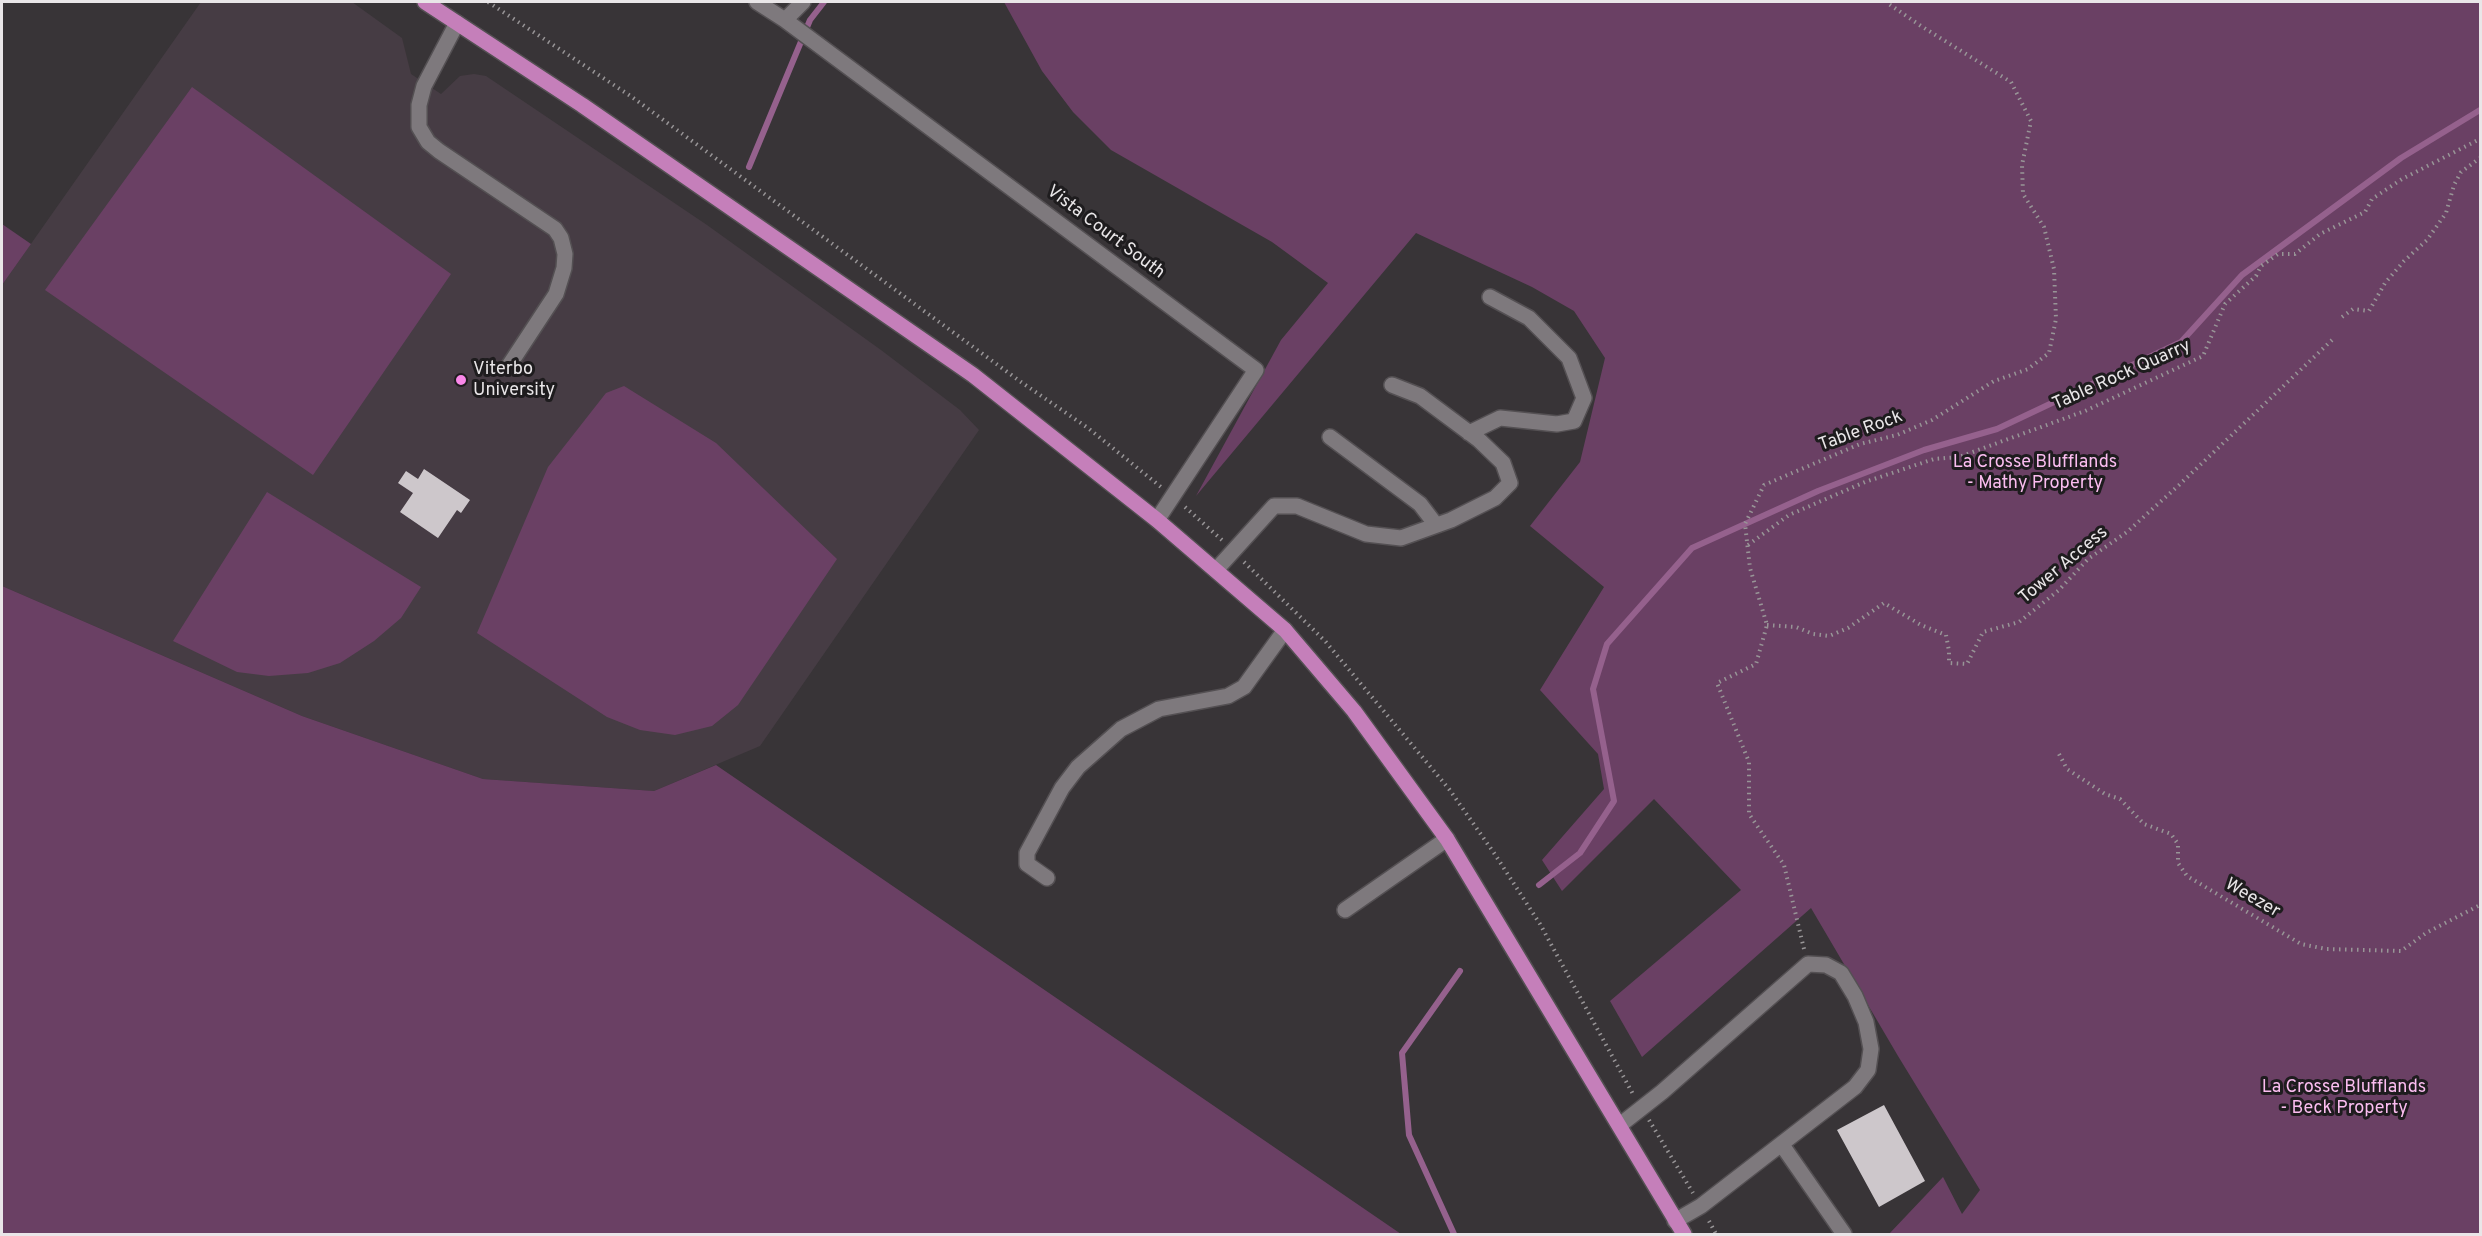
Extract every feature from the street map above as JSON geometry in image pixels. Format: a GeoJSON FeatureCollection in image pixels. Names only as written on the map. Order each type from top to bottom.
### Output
{"type":"FeatureCollection","features":[{"type":"Feature","properties":{"kind":"main road"},"geometry":{"type":"LineString","coordinates":[[425,2],[582,105],[973,375],[1157,520],[1285,630],[1354,711],[1447,839],[1684,1234]]}},
{"type":"Feature","properties":{"kind":"street"},"geometry":{"type":"LineString","coordinates":[[757,2],[785,20],[803,2]]}},
{"type":"Feature","properties":{"kind":"street","name":"Vista Court South"},"geometry":{"type":"LineString","coordinates":[[785,20],[1256,370],[1157,520]]}},
{"type":"Feature","properties":{"kind":"street"},"geometry":{"type":"LineString","coordinates":[[457,23],[424,86],[419,105],[419,127],[428,142],[555,229],[561,238],[565,254],[564,268],[556,294],[508,367]]}},
{"type":"Feature","properties":{"kind":"street"},"geometry":{"type":"LineString","coordinates":[[1469,433],[1500,418],[1557,424],[1574,421],[1584,398],[1569,358],[1529,318],[1491,297]]}},
{"type":"Feature","properties":{"kind":"street"},"geometry":{"type":"LineString","coordinates":[[1216,570],[1274,506],[1297,506],[1366,534],[1401,538],[1495,498],[1510,483],[1503,463],[1469,433],[1420,396],[1392,385]]}},
{"type":"Feature","properties":{"kind":"street"},"geometry":{"type":"LineString","coordinates":[[1330,437],[1420,504],[1436,525]]}},
{"type":"Feature","properties":{"kind":"street"},"geometry":{"type":"LineString","coordinates":[[1047,878],[1027,864],[1027,853],[1062,788],[1078,766],[1122,729],[1159,709],[1228,696],[1244,687],[1285,630]]}},
{"type":"Feature","properties":{"kind":"street"},"geometry":{"type":"LineString","coordinates":[[1345,910],[1447,839]]}},
{"type":"Feature","properties":{"kind":"street"},"geometry":{"type":"LineString","coordinates":[[1620,1125],[1642,1109],[1808,964],[1826,965],[1842,973],[1866,1022],[1871,1049],[1868,1070],[1855,1088],[1701,1206],[1676,1221]]}},
{"type":"Feature","properties":{"kind":"street"},"geometry":{"type":"LineString","coordinates":[[1782,1145],[1844,1234]]}},
{"type":"Feature","properties":{"kind":"path"},"geometry":{"type":"LineString","coordinates":[[488,2],[632,97],[1088,429],[1172,496],[1233,551],[1325,641],[1455,798],[1494,853],[1540,924],[1642,1109],[1716,1234]]}},
{"type":"Feature","properties":{"kind":"path","name":"Table Rock"},"geometry":{"type":"LineString","coordinates":[[1767,625],[1750,568],[1745,524],[1764,485],[1860,444],[1897,435],[1932,420],[1994,381],[2028,369],[2049,353],[2056,319],[2054,269],[2044,227],[2023,194],[2022,165],[2031,121],[2011,82],[1886,2]]}},
{"type":"Feature","properties":{"kind":"path","name":"Table Rock Quarry"},"geometry":{"type":"LineString","coordinates":[[1748,546],[1789,515],[1865,482],[1934,459],[1959,457],[2085,411],[2203,356],[2225,304],[2256,276],[2261,266],[2278,254],[2295,254],[2320,234],[2365,212],[2372,199],[2402,179],[2422,168],[2442,161],[2481,139]]}},
{"type":"Feature","properties":{"kind":"path"},"geometry":{"type":"LineString","coordinates":[[2342,317],[2353,309],[2369,311],[2385,284],[2404,261],[2427,240],[2446,213],[2454,185],[2461,172],[2481,158]]}},
{"type":"Feature","properties":{"kind":"path","name":"Tower Access"},"geometry":{"type":"LineString","coordinates":[[1767,625],[1796,627],[1829,636],[1848,628],[1884,603],[1921,625],[1946,635],[1949,663],[1967,664],[1983,632],[2019,621],[2059,590],[2088,559],[2127,532],[2179,485],[2331,340]]}},
{"type":"Feature","properties":{"kind":"path"},"geometry":{"type":"LineString","coordinates":[[1767,625],[1756,664],[1718,683],[1749,762],[1749,814],[1784,865],[1808,964]]}},
{"type":"Feature","properties":{"kind":"path","name":"Weezer"},"geometry":{"type":"LineString","coordinates":[[2059,754],[2067,770],[2104,794],[2120,799],[2144,824],[2171,834],[2178,844],[2178,863],[2187,876],[2301,944],[2326,949],[2401,951],[2426,933],[2481,905]]}},
{"type":"Feature","properties":{"kind":"shaded area","name":"Viterbo University"},"geometry":{"type":"Polygon","coordinates":[[[201,2],[352,2],[402,38],[411,74],[441,94],[460,76],[474,74],[486,76],[707,225],[881,350],[960,410],[979,430],[760,746],[654,791],[483,779],[302,716],[2,586],[2,285],[201,2]]]}},
{"type":"Feature","properties":{"kind":"green space","name":"La Crosse Blufflands - Mathy Property"},"geometry":{"type":"Polygon","coordinates":[[[1004,2],[2480,2],[2480,1234],[1889,1234],[1943,1177],[1962,1214],[1980,1190],[1811,908],[1642,1057],[1610,1001],[1741,890],[1654,799],[1562,891],[1542,860],[1604,789],[1598,754],[1540,690],[1604,587],[1530,526],[1580,462],[1605,358],[1574,311],[1532,287],[1416,233],[1196,496],[1281,340],[1328,283],[1272,242],[1111,150],[1073,112],[1042,71],[1004,2]]]}},
{"type":"Feature","properties":{"kind":"green space"},"geometry":{"type":"Polygon","coordinates":[[[192,87],[451,274],[313,475],[45,290],[192,87]]]}},
{"type":"Feature","properties":{"kind":"green space"},"geometry":{"type":"Polygon","coordinates":[[[2,224],[31,244],[2,285],[2,224]]]}},
{"type":"Feature","properties":{"kind":"green space"},"geometry":{"type":"Polygon","coordinates":[[[624,386],[716,443],[837,559],[738,705],[712,726],[675,735],[640,730],[607,717],[477,633],[548,467],[606,393],[624,386]]]}},
{"type":"Feature","properties":{"kind":"green space"},"geometry":{"type":"Polygon","coordinates":[[[267,492],[421,587],[401,618],[374,641],[340,663],[308,673],[269,676],[237,672],[173,641],[267,492]]]}},
{"type":"Feature","properties":{"kind":"green space"},"geometry":{"type":"Polygon","coordinates":[[[2,586],[302,716],[483,779],[654,791],[716,765],[1401,1234],[2,1234],[2,586]]]}},
{"type":"Feature","properties":{"kind":"building"},"geometry":{"type":"Polygon","coordinates":[[[424,469],[470,500],[461,513],[457,510],[438,538],[400,512],[413,493],[398,483],[406,471],[418,479],[424,469]]]}},
{"type":"Feature","properties":{"kind":"building"},"geometry":{"type":"Polygon","coordinates":[[[1884,1105],[1925,1181],[1879,1207],[1837,1130],[1884,1105]]]}},
{"type":"Feature","properties":{"kind":"waterway"},"geometry":{"type":"LineString","coordinates":[[749,167],[810,20],[824,2]]}},
{"type":"Feature","properties":{"kind":"waterway"},"geometry":{"type":"LineString","coordinates":[[1539,885],[1580,853],[1614,801],[1593,689],[1607,644],[1692,548],[1818,491],[1924,450],[1997,429],[2181,342],[2242,275],[2401,158],[2480,110]]}},
{"type":"Feature","properties":{"kind":"waterway"},"geometry":{"type":"LineString","coordinates":[[1454,1234],[1409,1135],[1402,1053],[1460,971]]}},
{"type":"Feature","properties":{"kind":"place","name":"Viterbo University"},"geometry":{"type":"Point","coordinates":[461,380]}},
{"type":"Feature","properties":{"kind":"park label","name":"La Crosse Blufflands - Beck Property"},"geometry":{"type":"Point","coordinates":[2344,1098]}}]}
